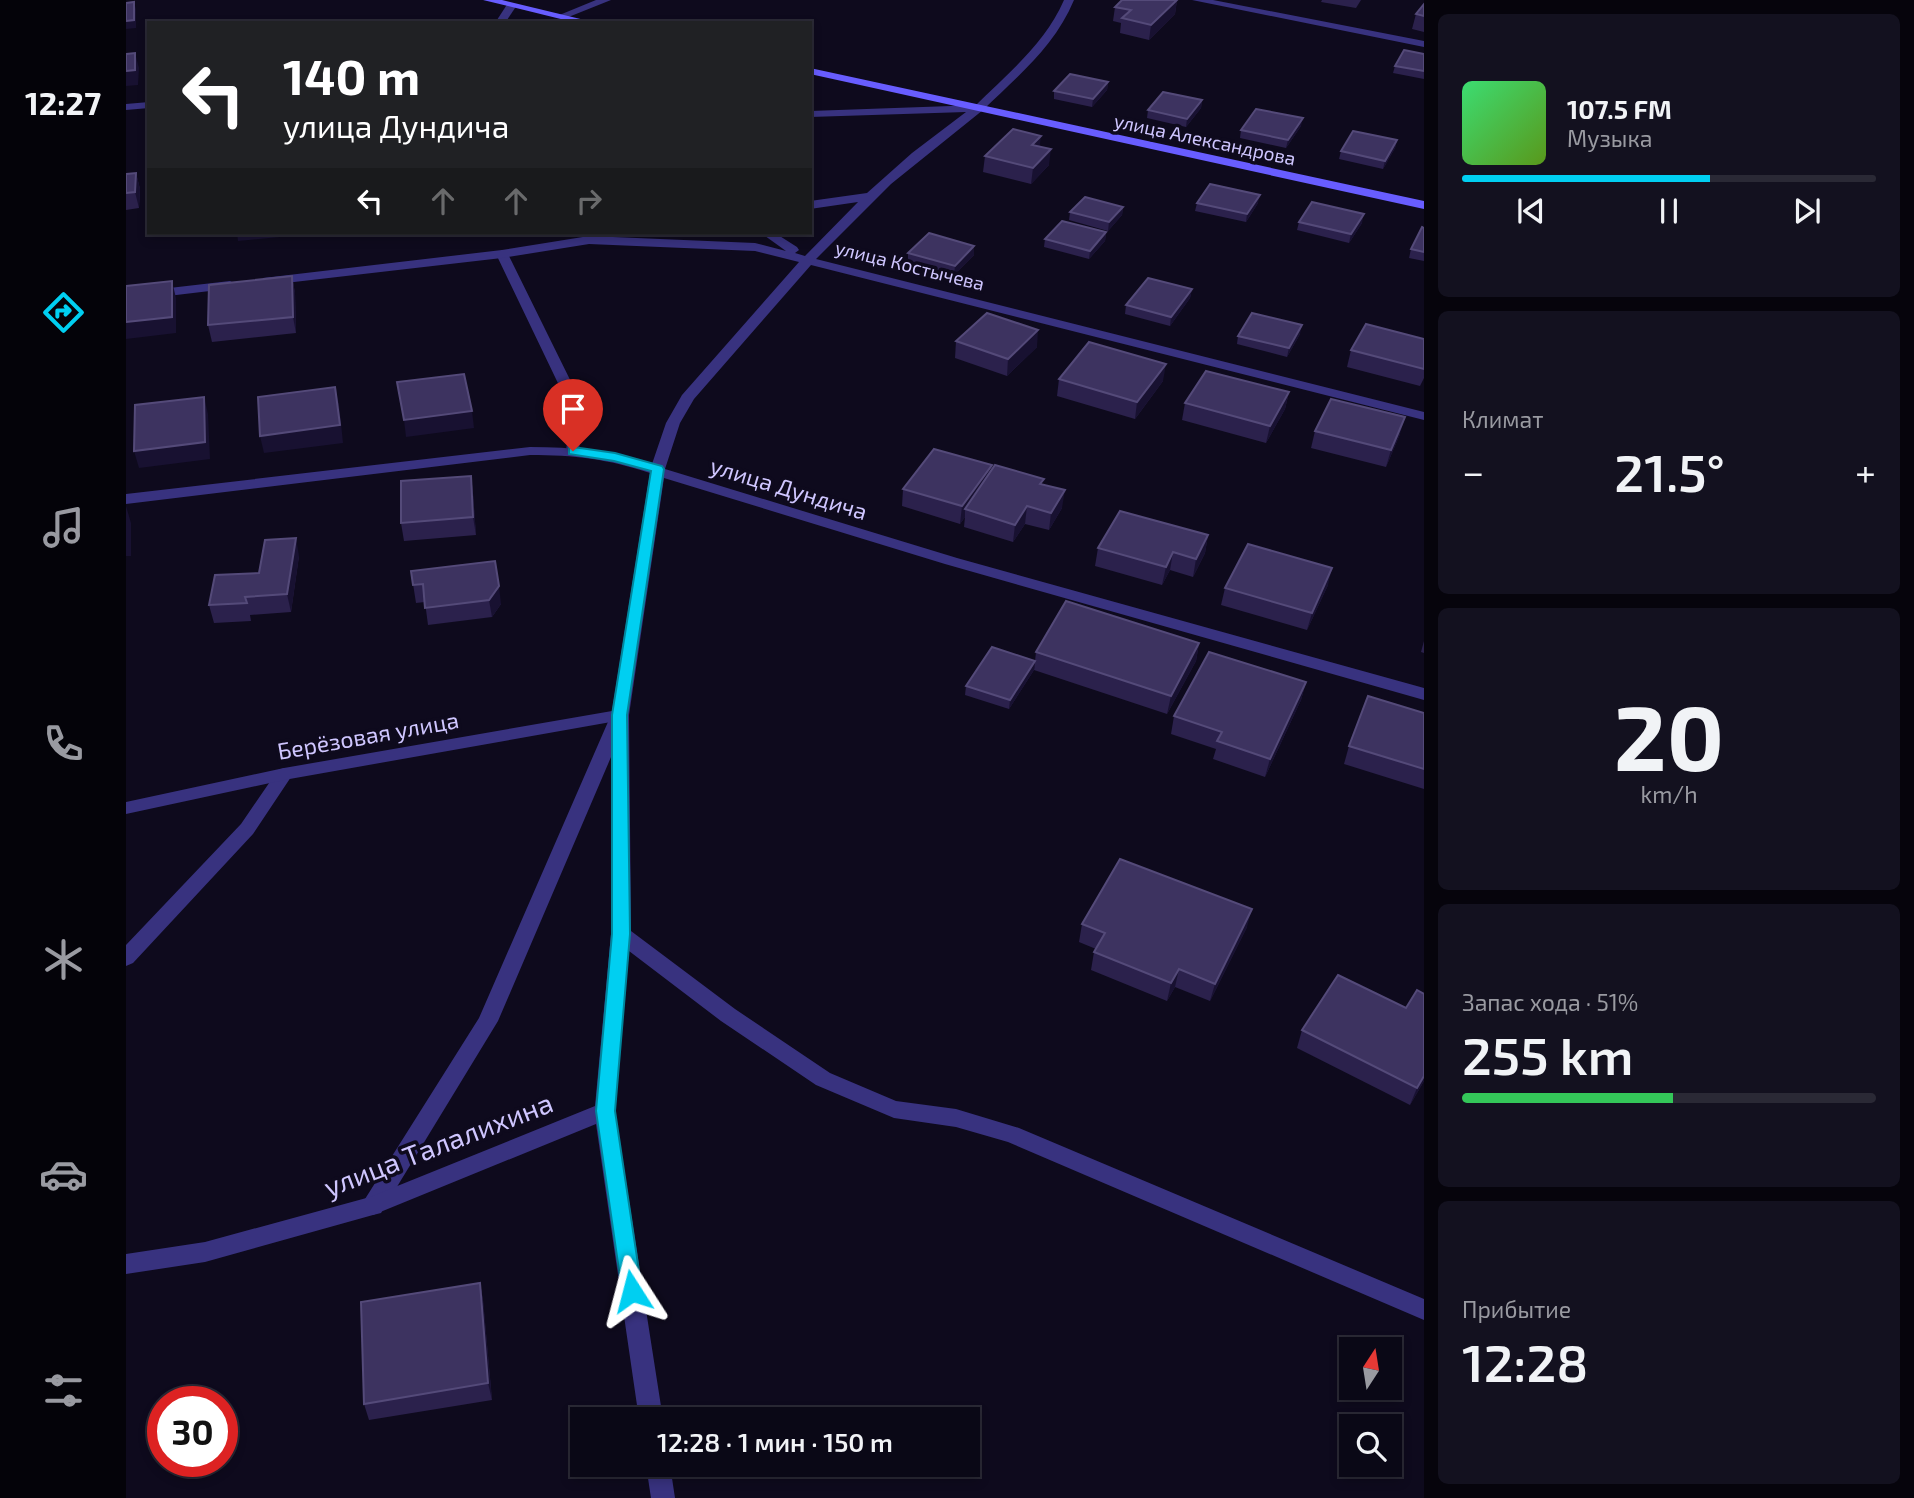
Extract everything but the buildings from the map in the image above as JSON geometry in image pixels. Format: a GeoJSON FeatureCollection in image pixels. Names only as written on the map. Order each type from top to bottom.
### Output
{"type":"FeatureCollection","features":[{"type":"Feature","properties":{"kind":"street"},"geometry":{"type":"LineString","coordinates":[[488,0],[583,21]]}},
{"type":"Feature","properties":{"kind":"street"},"geometry":{"type":"LineString","coordinates":[[562,16],[606,0]]}},
{"type":"Feature","properties":{"kind":"street"},"geometry":{"type":"LineString","coordinates":[[649,1407],[605,1111],[621,934],[620,715],[658,469],[666,440],[687,400],[808,259],[898,168],[979,108],[1049,37],[1059,23],[1069,0]]}},
{"type":"Feature","properties":{"kind":"street"},"geometry":{"type":"LineString","coordinates":[[1197,0],[1424,44]]}},
{"type":"Feature","properties":{"kind":"street"},"geometry":{"type":"LineString","coordinates":[[501,21],[512,5]]}},
{"type":"Feature","properties":{"kind":"street","name":"улица Александрова"},"geometry":{"type":"LineString","coordinates":[[812,71],[1424,205]]}},
{"type":"Feature","properties":{"kind":"street"},"geometry":{"type":"LineString","coordinates":[[126,107],[147,105]]}},
{"type":"Feature","properties":{"kind":"street","name":"улица Александрова"},"geometry":{"type":"LineString","coordinates":[[812,114],[979,108]]}},
{"type":"Feature","properties":{"kind":"street"},"geometry":{"type":"LineString","coordinates":[[812,205],[872,195]]}},
{"type":"Feature","properties":{"kind":"street"},"geometry":{"type":"LineString","coordinates":[[589,240],[622,235]]}},
{"type":"Feature","properties":{"kind":"street"},"geometry":{"type":"LineString","coordinates":[[770,235],[808,259]]}},
{"type":"Feature","properties":{"kind":"street","name":"улица Костычева"},"geometry":{"type":"LineString","coordinates":[[126,297],[502,254],[589,240],[755,247],[1424,416]]}},
{"type":"Feature","properties":{"kind":"street"},"geometry":{"type":"LineString","coordinates":[[502,254],[574,402],[576,427],[573,451]]}},
{"type":"Feature","properties":{"kind":"street","name":"улица Дундича"},"geometry":{"type":"LineString","coordinates":[[126,499],[530,451],[573,451],[615,457],[951,561],[1424,694]]}},
{"type":"Feature","properties":{"kind":"street"},"geometry":{"type":"LineString","coordinates":[[373,1206],[488,1021],[620,715]]}},
{"type":"Feature","properties":{"kind":"street","name":"Берёзовая улица"},"geometry":{"type":"LineString","coordinates":[[126,808],[284,774],[620,715]]}},
{"type":"Feature","properties":{"kind":"street"},"geometry":{"type":"LineString","coordinates":[[126,958],[247,829],[284,774]]}},
{"type":"Feature","properties":{"kind":"street"},"geometry":{"type":"LineString","coordinates":[[621,934],[728,1015],[822,1079],[894,1109],[957,1118],[1012,1134],[1424,1310]]}},
{"type":"Feature","properties":{"kind":"street","name":"улица Талалихина"},"geometry":{"type":"LineString","coordinates":[[126,1264],[205,1252],[373,1206],[605,1111]]}},
{"type":"Feature","properties":{"kind":"street"},"geometry":{"type":"LineString","coordinates":[[660,1477],[663,1498]]}},
{"type":"Feature","properties":{"kind":"route"},"geometry":{"type":"LineString","coordinates":[[573,451],[615,457],[658,469],[620,715],[621,934],[605,1111],[632,1291]]}}]}
